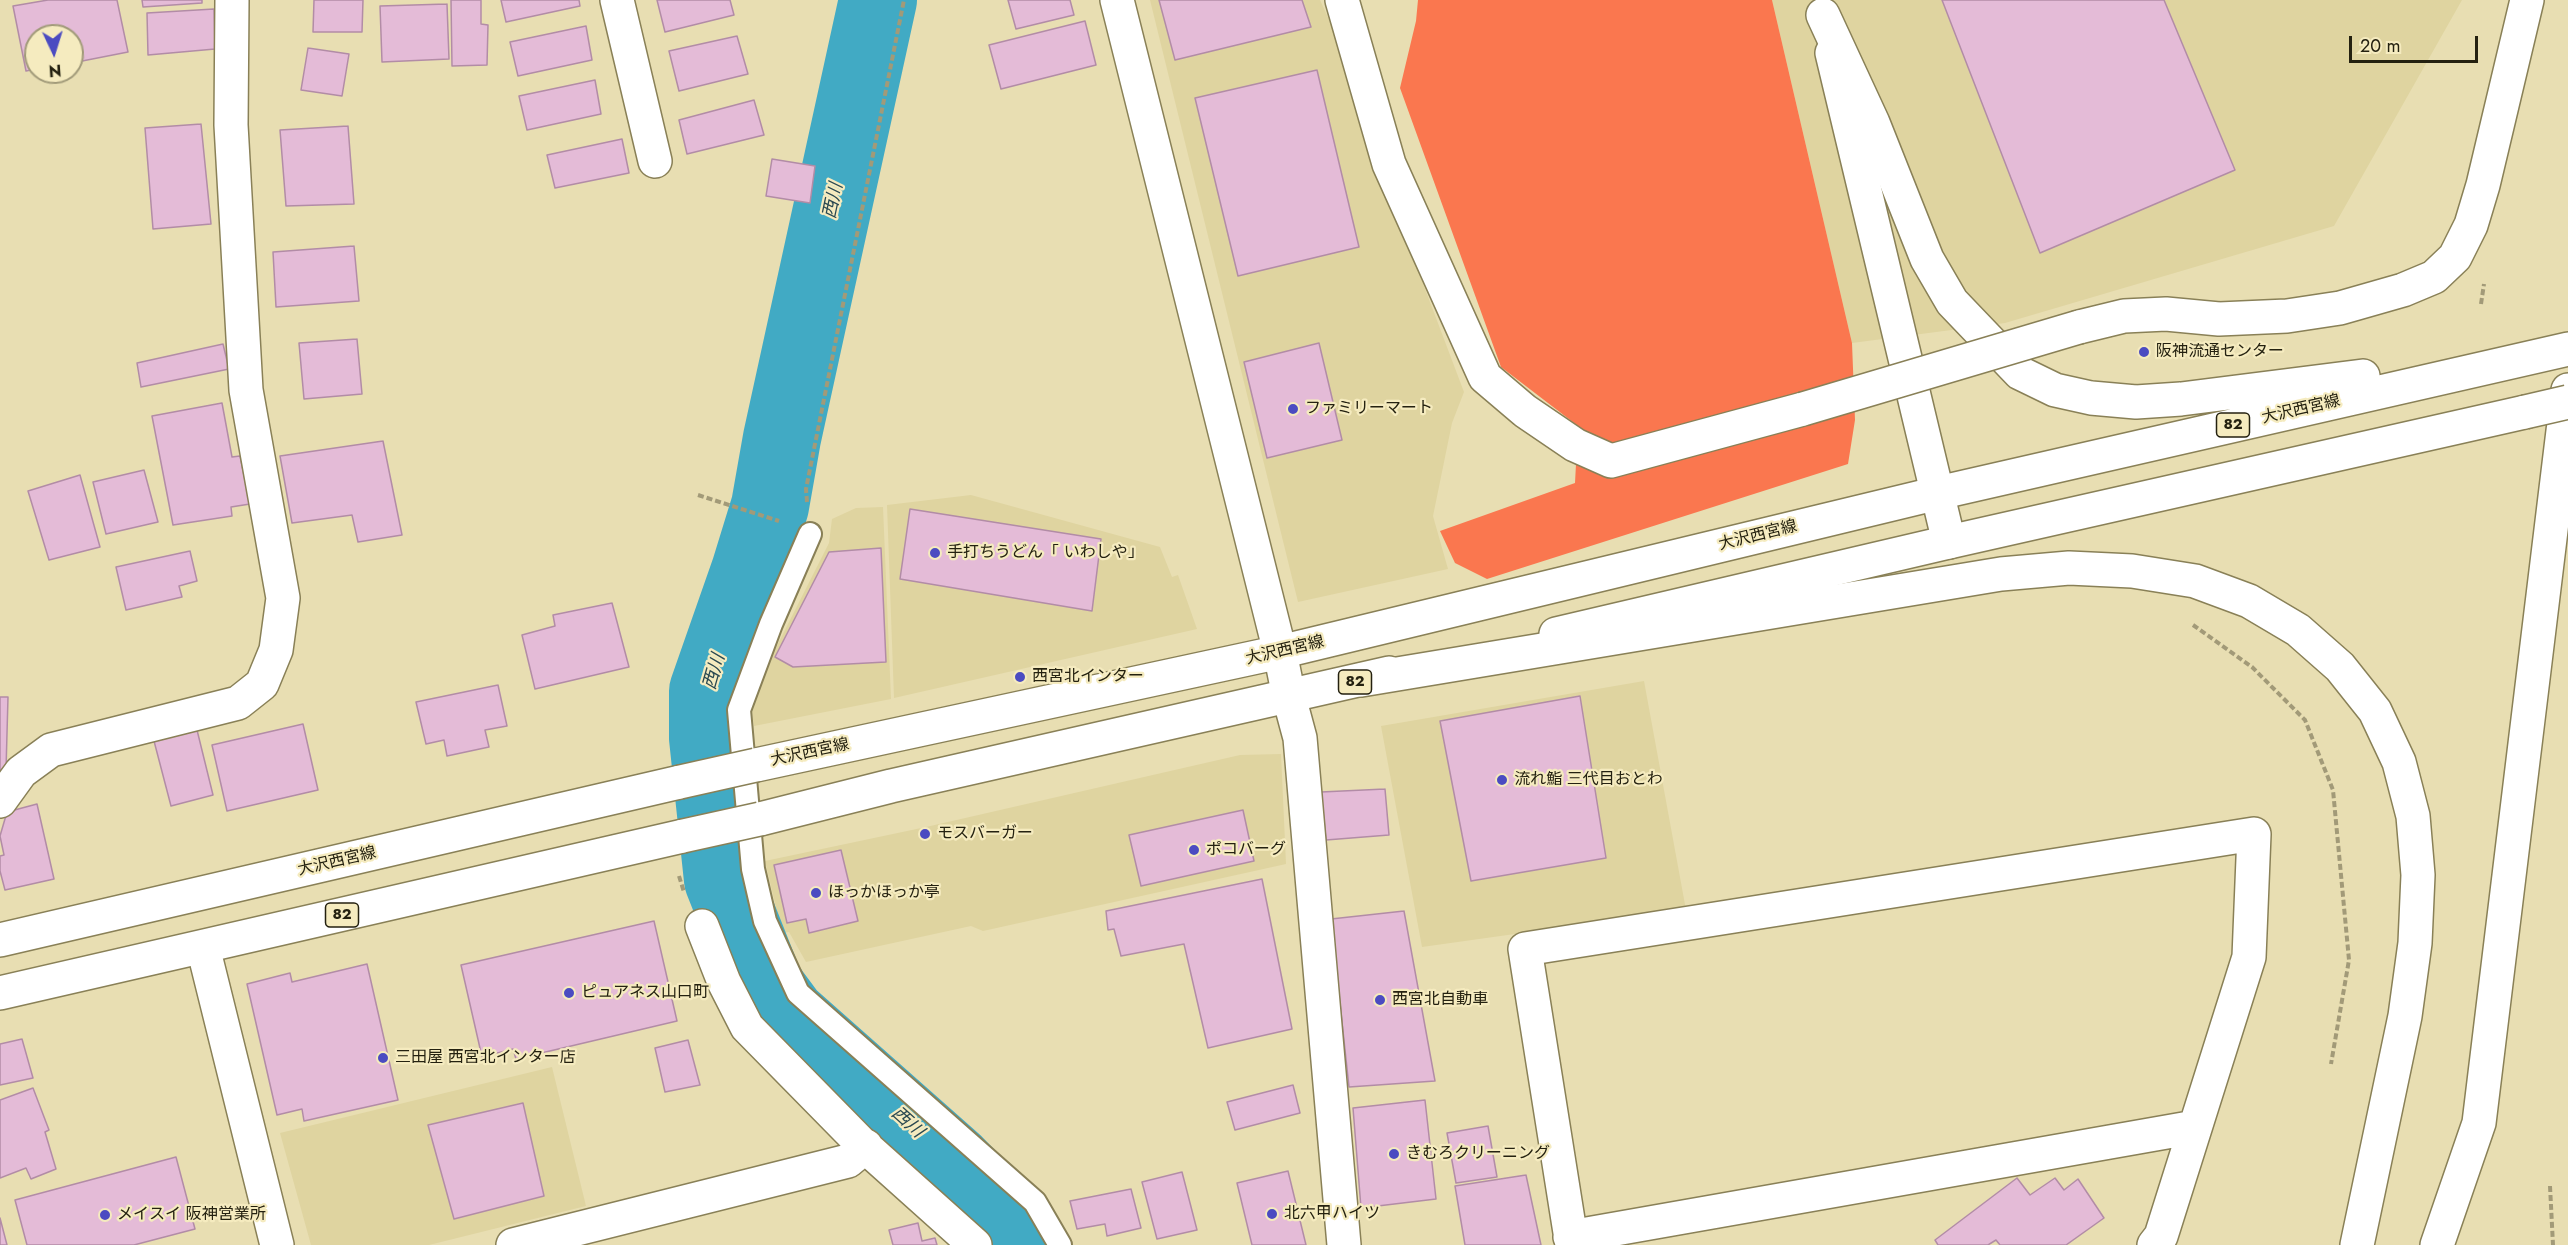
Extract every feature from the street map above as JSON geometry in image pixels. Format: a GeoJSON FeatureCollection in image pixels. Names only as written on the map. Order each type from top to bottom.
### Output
{"type":"FeatureCollection","features":[{"type":"Feature","properties":{"kind":"main road"},"geometry":{"type":"LineString","coordinates":[[0,801],[21,772],[51,750],[238,703],[262,684],[276,650],[283,598],[246,390],[231,125],[232,0]]}},
{"type":"Feature","properties":{"kind":"main road"},"geometry":{"type":"LineString","coordinates":[[617,0],[655,161]]}},
{"type":"Feature","properties":{"kind":"main road"},"geometry":{"type":"LineString","coordinates":[[1117,0],[1280,652],[1299,738],[1344,1245]]}},
{"type":"Feature","properties":{"kind":"main road"},"geometry":{"type":"LineString","coordinates":[[1342,0],[1389,164],[1485,377],[1525,411],[1575,445],[1611,461],[1803,409],[2079,327],[2124,316],[2166,314],[2219,319],[2287,316],[2340,308],[2403,290],[2434,277],[2455,257],[2471,225],[2483,186],[2527,0]]}},
{"type":"Feature","properties":{"kind":"main road"},"geometry":{"type":"LineString","coordinates":[[1821,8],[1873,123],[1927,259],[1952,302],[2020,373],[2055,390],[2091,398],[2147,402],[2528,358]]}},
{"type":"Feature","properties":{"kind":"main road"},"geometry":{"type":"LineString","coordinates":[[1821,8],[1949,542]]}},
{"type":"Feature","properties":{"kind":"main road","name":"大沢西宮線"},"geometry":{"type":"LineString","coordinates":[[0,940],[680,782],[1280,652],[1938,493],[2568,349]]}},
{"type":"Feature","properties":{"kind":"main road"},"geometry":{"type":"LineString","coordinates":[[2437,1245],[2479,1123],[2568,390]]}},
{"type":"Feature","properties":{"kind":"main road","name":"82"},"geometry":{"type":"LineString","coordinates":[[0,993],[760,819],[891,786],[1290,697],[1949,542],[2568,402]]}},
{"type":"Feature","properties":{"kind":"main road"},"geometry":{"type":"LineString","coordinates":[[1361,680],[2001,574],[2069,568],[2132,571],[2194,581],[2249,601],[2298,630],[2332,660],[2375,711],[2399,762],[2413,816],[2418,875],[2415,943],[2405,1016],[2357,1245]]}},
{"type":"Feature","properties":{"kind":"main road"},"geometry":{"type":"LineString","coordinates":[[2154,1245],[2161,1236],[2249,957],[2254,834],[1525,949],[1571,1241],[2195,1127]]}},
{"type":"Feature","properties":{"kind":"main road"},"geometry":{"type":"LineString","coordinates":[[702,926],[724,982],[747,1027],[866,1146],[975,1245]]}},
{"type":"Feature","properties":{"kind":"main road"},"geometry":{"type":"LineString","coordinates":[[203,947],[277,1245]]}},
{"type":"Feature","properties":{"kind":"main road"},"geometry":{"type":"LineString","coordinates":[[513,1245],[848,1161],[866,1146]]}},
{"type":"Feature","properties":{"kind":"lane"},"geometry":{"type":"LineString","coordinates":[[810,534],[771,624],[739,710],[753,869],[765,921],[798,993],[1035,1203],[1060,1245]]}},
{"type":"Feature","properties":{"kind":"path"},"geometry":{"type":"LineString","coordinates":[[810,534],[806,489],[904,0]]}},
{"type":"Feature","properties":{"kind":"path"},"geometry":{"type":"LineString","coordinates":[[698,495],[782,522]]}},
{"type":"Feature","properties":{"kind":"path"},"geometry":{"type":"LineString","coordinates":[[2183,621],[2193,625],[2252,667],[2305,720],[2333,790],[2349,960],[2331,1064]]}},
{"type":"Feature","properties":{"kind":"path"},"geometry":{"type":"LineString","coordinates":[[2550,1186],[2553,1245]]}},
{"type":"Feature","properties":{"kind":"shaded area"},"geometry":{"type":"Polygon","coordinates":[[[1150,0],[1320,0],[1333,28],[1382,175],[1464,392],[1452,423],[1433,516],[1448,569],[1298,602],[1150,0]]]}},
{"type":"Feature","properties":{"kind":"shaded area"},"geometry":{"type":"Polygon","coordinates":[[[1418,0],[1772,0],[1852,343],[1855,420],[1848,464],[1487,579],[1455,563],[1440,531],[1575,483],[1578,426],[1501,367],[1400,88],[1416,21],[1418,0]]]}},
{"type":"Feature","properties":{"kind":"shaded area"},"geometry":{"type":"Polygon","coordinates":[[[1772,0],[2462,0],[2334,226],[2005,323],[1852,343],[1772,0]]]}},
{"type":"Feature","properties":{"kind":"shaded area"},"geometry":{"type":"Polygon","coordinates":[[[971,495],[1160,547],[1172,577],[1178,575],[1197,629],[894,698],[887,505],[971,495]]]}},
{"type":"Feature","properties":{"kind":"shaded area"},"geometry":{"type":"Polygon","coordinates":[[[883,507],[891,699],[754,726],[750,699],[829,543],[832,519],[856,508],[883,507]]]}},
{"type":"Feature","properties":{"kind":"shaded area"},"geometry":{"type":"Polygon","coordinates":[[[1644,681],[1686,910],[1422,947],[1381,726],[1644,681]]]}},
{"type":"Feature","properties":{"kind":"shaded area"},"geometry":{"type":"Polygon","coordinates":[[[1281,754],[1286,864],[983,931],[971,926],[806,962],[789,932],[782,933],[765,861],[926,827],[1240,755],[1281,754]]]}},
{"type":"Feature","properties":{"kind":"shaded area"},"geometry":{"type":"Polygon","coordinates":[[[552,1067],[586,1206],[429,1245],[311,1245],[280,1133],[552,1067]]]}},
{"type":"Feature","properties":{"kind":"building"},"geometry":{"type":"Polygon","coordinates":[[[48,0],[117,0],[128,52],[84,61],[84,24],[24,24],[24,61],[13,6],[48,0]]]}},
{"type":"Feature","properties":{"kind":"building"},"geometry":{"type":"Polygon","coordinates":[[[142,0],[202,0],[202,3],[143,7],[142,0]]]}},
{"type":"Feature","properties":{"kind":"building"},"geometry":{"type":"Polygon","coordinates":[[[314,0],[363,0],[362,32],[313,32],[314,0]]]}},
{"type":"Feature","properties":{"kind":"building"},"geometry":{"type":"Polygon","coordinates":[[[451,0],[481,0],[481,24],[488,25],[487,65],[452,66],[451,0]]]}},
{"type":"Feature","properties":{"kind":"building"},"geometry":{"type":"Polygon","coordinates":[[[501,0],[579,0],[580,6],[506,22],[501,0]]]}},
{"type":"Feature","properties":{"kind":"building"},"geometry":{"type":"Polygon","coordinates":[[[657,0],[730,0],[734,15],[665,32],[657,0]]]}},
{"type":"Feature","properties":{"kind":"building"},"geometry":{"type":"Polygon","coordinates":[[[1008,0],[1070,0],[1074,15],[1016,29],[1008,0]]]}},
{"type":"Feature","properties":{"kind":"building"},"geometry":{"type":"Polygon","coordinates":[[[1159,0],[1302,0],[1311,27],[1175,60],[1159,0]]]}},
{"type":"Feature","properties":{"kind":"building"},"geometry":{"type":"Polygon","coordinates":[[[1942,0],[2164,0],[2235,170],[2040,253],[1942,0]]]}},
{"type":"Feature","properties":{"kind":"building"},"geometry":{"type":"Polygon","coordinates":[[[447,4],[449,59],[382,62],[380,6],[447,4]]]}},
{"type":"Feature","properties":{"kind":"building"},"geometry":{"type":"Polygon","coordinates":[[[214,9],[215,49],[148,55],[147,13],[214,9]]]}},
{"type":"Feature","properties":{"kind":"building"},"geometry":{"type":"Polygon","coordinates":[[[1085,21],[1096,65],[1001,89],[989,45],[1085,21]]]}},
{"type":"Feature","properties":{"kind":"building"},"geometry":{"type":"Polygon","coordinates":[[[586,26],[592,60],[518,76],[510,42],[586,26]]]}},
{"type":"Feature","properties":{"kind":"building"},"geometry":{"type":"Polygon","coordinates":[[[737,36],[748,74],[679,91],[669,51],[737,36]]]}},
{"type":"Feature","properties":{"kind":"building"},"geometry":{"type":"Polygon","coordinates":[[[308,48],[349,54],[342,96],[301,90],[308,48]]]}},
{"type":"Feature","properties":{"kind":"building"},"geometry":{"type":"Polygon","coordinates":[[[1317,70],[1359,247],[1238,276],[1195,98],[1317,70]]]}},
{"type":"Feature","properties":{"kind":"building"},"geometry":{"type":"Polygon","coordinates":[[[595,80],[601,114],[527,130],[519,96],[595,80]]]}},
{"type":"Feature","properties":{"kind":"building"},"geometry":{"type":"Polygon","coordinates":[[[754,100],[764,135],[687,154],[679,120],[754,100]]]}},
{"type":"Feature","properties":{"kind":"building"},"geometry":{"type":"Polygon","coordinates":[[[201,124],[211,224],[153,229],[145,128],[201,124]]]}},
{"type":"Feature","properties":{"kind":"building"},"geometry":{"type":"Polygon","coordinates":[[[348,126],[354,204],[286,206],[280,130],[348,126]]]}},
{"type":"Feature","properties":{"kind":"building"},"geometry":{"type":"Polygon","coordinates":[[[622,139],[629,173],[555,188],[547,155],[622,139]]]}},
{"type":"Feature","properties":{"kind":"building"},"geometry":{"type":"Polygon","coordinates":[[[772,159],[815,166],[810,203],[766,196],[772,159]]]}},
{"type":"Feature","properties":{"kind":"building"},"geometry":{"type":"Polygon","coordinates":[[[354,246],[359,301],[276,307],[273,252],[354,246]]]}},
{"type":"Feature","properties":{"kind":"building"},"geometry":{"type":"Polygon","coordinates":[[[357,339],[362,394],[304,399],[299,343],[357,339]]]}},
{"type":"Feature","properties":{"kind":"building"},"geometry":{"type":"Polygon","coordinates":[[[1319,343],[1342,440],[1267,458],[1244,362],[1319,343]]]}},
{"type":"Feature","properties":{"kind":"building"},"geometry":{"type":"Polygon","coordinates":[[[223,344],[229,369],[141,387],[137,363],[223,344]]]}},
{"type":"Feature","properties":{"kind":"building"},"geometry":{"type":"Polygon","coordinates":[[[222,403],[232,457],[240,456],[250,504],[231,507],[232,516],[173,525],[152,416],[222,403]]]}},
{"type":"Feature","properties":{"kind":"building"},"geometry":{"type":"Polygon","coordinates":[[[383,441],[402,535],[358,542],[352,515],[292,523],[280,456],[383,441]]]}},
{"type":"Feature","properties":{"kind":"building"},"geometry":{"type":"Polygon","coordinates":[[[144,470],[158,522],[106,534],[93,482],[144,470]]]}},
{"type":"Feature","properties":{"kind":"building"},"geometry":{"type":"Polygon","coordinates":[[[80,475],[100,547],[49,560],[28,491],[80,475]]]}},
{"type":"Feature","properties":{"kind":"building"},"geometry":{"type":"Polygon","coordinates":[[[910,509],[1101,539],[1092,611],[900,579],[910,509]]]}},
{"type":"Feature","properties":{"kind":"building"},"geometry":{"type":"Polygon","coordinates":[[[881,548],[886,662],[793,667],[775,657],[829,552],[881,548]]]}},
{"type":"Feature","properties":{"kind":"building"},"geometry":{"type":"Polygon","coordinates":[[[190,551],[197,581],[179,586],[182,597],[126,610],[116,567],[190,551]]]}},
{"type":"Feature","properties":{"kind":"building"},"geometry":{"type":"Polygon","coordinates":[[[612,603],[629,667],[535,689],[522,635],[555,626],[553,615],[612,603]]]}},
{"type":"Feature","properties":{"kind":"building"},"geometry":{"type":"Polygon","coordinates":[[[498,685],[507,726],[485,730],[489,747],[447,756],[444,740],[426,744],[416,702],[498,685]]]}},
{"type":"Feature","properties":{"kind":"building"},"geometry":{"type":"Polygon","coordinates":[[[1580,696],[1606,858],[1471,881],[1440,721],[1580,696]]]}},
{"type":"Feature","properties":{"kind":"building"},"geometry":{"type":"Polygon","coordinates":[[[0,697],[8,697],[6,770],[0,770],[0,697]]]}},
{"type":"Feature","properties":{"kind":"building"},"geometry":{"type":"Polygon","coordinates":[[[303,724],[318,790],[227,811],[212,745],[303,724]]]}},
{"type":"Feature","properties":{"kind":"building"},"geometry":{"type":"Polygon","coordinates":[[[197,730],[213,795],[171,806],[154,741],[197,730]]]}},
{"type":"Feature","properties":{"kind":"building"},"geometry":{"type":"Polygon","coordinates":[[[1385,789],[1389,835],[1326,840],[1321,792],[1385,789]]]}},
{"type":"Feature","properties":{"kind":"building"},"geometry":{"type":"Polygon","coordinates":[[[37,804],[54,879],[5,890],[0,871],[0,856],[4,855],[0,836],[7,812],[37,804]]]}},
{"type":"Feature","properties":{"kind":"building"},"geometry":{"type":"Polygon","coordinates":[[[1243,810],[1254,861],[1141,886],[1129,835],[1243,810]]]}},
{"type":"Feature","properties":{"kind":"building"},"geometry":{"type":"Polygon","coordinates":[[[841,850],[858,921],[809,933],[806,919],[787,923],[774,865],[841,850]]]}},
{"type":"Feature","properties":{"kind":"building"},"geometry":{"type":"Polygon","coordinates":[[[1262,879],[1292,1029],[1208,1048],[1184,944],[1121,956],[1114,929],[1108,930],[1106,911],[1262,879]]]}},
{"type":"Feature","properties":{"kind":"building","name":"西宮北自動車"},"geometry":{"type":"Polygon","coordinates":[[[1404,911],[1435,1081],[1349,1087],[1331,919],[1404,911]]]}},
{"type":"Feature","properties":{"kind":"building","name":"ピュアネス山口町"},"geometry":{"type":"Polygon","coordinates":[[[654,921],[677,1021],[516,1059],[513,1049],[482,1057],[461,965],[654,921]]]}},
{"type":"Feature","properties":{"kind":"building"},"geometry":{"type":"Polygon","coordinates":[[[367,964],[398,1100],[304,1121],[302,1109],[277,1115],[247,984],[290,973],[292,982],[367,964]]]}},
{"type":"Feature","properties":{"kind":"building"},"geometry":{"type":"Polygon","coordinates":[[[22,1039],[33,1078],[0,1085],[0,1044],[22,1039]]]}},
{"type":"Feature","properties":{"kind":"building"},"geometry":{"type":"Polygon","coordinates":[[[688,1040],[700,1085],[665,1092],[655,1048],[688,1040]]]}},
{"type":"Feature","properties":{"kind":"building"},"geometry":{"type":"Polygon","coordinates":[[[1293,1085],[1300,1113],[1235,1130],[1227,1102],[1293,1085]]]}},
{"type":"Feature","properties":{"kind":"building"},"geometry":{"type":"Polygon","coordinates":[[[33,1088],[49,1130],[45,1132],[56,1169],[31,1179],[26,1168],[0,1178],[0,1100],[33,1088]]]}},
{"type":"Feature","properties":{"kind":"building","name":"きむろクリーニング"},"geometry":{"type":"Polygon","coordinates":[[[1425,1100],[1436,1199],[1361,1208],[1353,1108],[1425,1100]]]}},
{"type":"Feature","properties":{"kind":"building"},"geometry":{"type":"Polygon","coordinates":[[[523,1103],[544,1196],[454,1219],[428,1125],[523,1103]]]}},
{"type":"Feature","properties":{"kind":"building"},"geometry":{"type":"Polygon","coordinates":[[[1488,1126],[1497,1177],[1456,1183],[1447,1133],[1488,1126]]]}},
{"type":"Feature","properties":{"kind":"building","name":"メイスイ 阪神営業所"},"geometry":{"type":"Polygon","coordinates":[[[176,1157],[195,1229],[134,1245],[27,1245],[15,1200],[176,1157]]]}},
{"type":"Feature","properties":{"kind":"building","name":"北六甲ハイツ"},"geometry":{"type":"Polygon","coordinates":[[[1288,1171],[1306,1245],[1252,1245],[1237,1183],[1288,1171]]]}},
{"type":"Feature","properties":{"kind":"building"},"geometry":{"type":"Polygon","coordinates":[[[1182,1172],[1197,1230],[1157,1239],[1142,1182],[1182,1172]]]}},
{"type":"Feature","properties":{"kind":"building"},"geometry":{"type":"Polygon","coordinates":[[[1526,1175],[1541,1245],[1465,1245],[1455,1186],[1526,1175]]]}},
{"type":"Feature","properties":{"kind":"building"},"geometry":{"type":"Polygon","coordinates":[[[2017,1178],[2030,1195],[2055,1178],[2064,1190],[2078,1179],[2104,1218],[2066,1245],[2000,1245],[1996,1240],[1988,1245],[1938,1245],[1935,1240],[2017,1178]]]}},
{"type":"Feature","properties":{"kind":"building"},"geometry":{"type":"Polygon","coordinates":[[[1131,1189],[1141,1228],[1107,1236],[1105,1224],[1077,1229],[1070,1201],[1131,1189]]]}},
{"type":"Feature","properties":{"kind":"building"},"geometry":{"type":"Polygon","coordinates":[[[0,1218],[7,1245],[0,1245],[0,1218]]]}},
{"type":"Feature","properties":{"kind":"building"},"geometry":{"type":"Polygon","coordinates":[[[918,1223],[922,1241],[935,1238],[937,1245],[893,1245],[889,1230],[918,1223]]]}},
{"type":"Feature","properties":{"kind":"waterway","name":"西川"},"geometry":{"type":"LineString","coordinates":[[878,0],[782,438],[770,506],[708,691],[708,738],[723,880],[765,986],[788,1017],[953,1163],[1014,1226],[1024,1245]]}},
{"type":"Feature","properties":{"kind":"place","name":"阪神流通センター"},"geometry":{"type":"Point","coordinates":[2144,352]}},
{"type":"Feature","properties":{"kind":"place","name":"ファミリーマート"},"geometry":{"type":"Point","coordinates":[1293,409]}},
{"type":"Feature","properties":{"kind":"place","name":"手打ちうどん「 いわしや」"},"geometry":{"type":"Point","coordinates":[935,553]}},
{"type":"Feature","properties":{"kind":"place","name":"西宮北インター"},"geometry":{"type":"Point","coordinates":[1020,677]}},
{"type":"Feature","properties":{"kind":"place","name":"流れ鮨 三代目おとわ"},"geometry":{"type":"Point","coordinates":[1502,780]}},
{"type":"Feature","properties":{"kind":"place","name":"モスバーガー"},"geometry":{"type":"Point","coordinates":[925,834]}},
{"type":"Feature","properties":{"kind":"place","name":"ポコバーグ"},"geometry":{"type":"Point","coordinates":[1194,850]}},
{"type":"Feature","properties":{"kind":"place","name":"ほっかほっか亭"},"geometry":{"type":"Point","coordinates":[816,893]}},
{"type":"Feature","properties":{"kind":"place","name":"ピュアネス山口町"},"geometry":{"type":"Point","coordinates":[569,993]}},
{"type":"Feature","properties":{"kind":"place","name":"西宮北自動車"},"geometry":{"type":"Point","coordinates":[1380,1000]}},
{"type":"Feature","properties":{"kind":"place","name":"三田屋 西宮北インター店"},"geometry":{"type":"Point","coordinates":[383,1058]}},
{"type":"Feature","properties":{"kind":"place","name":"きむろクリーニング"},"geometry":{"type":"Point","coordinates":[1394,1154]}},
{"type":"Feature","properties":{"kind":"place","name":"北六甲ハイツ"},"geometry":{"type":"Point","coordinates":[1272,1214]}},
{"type":"Feature","properties":{"kind":"place","name":"メイスイ 阪神営業所"},"geometry":{"type":"Point","coordinates":[105,1215]}}]}
